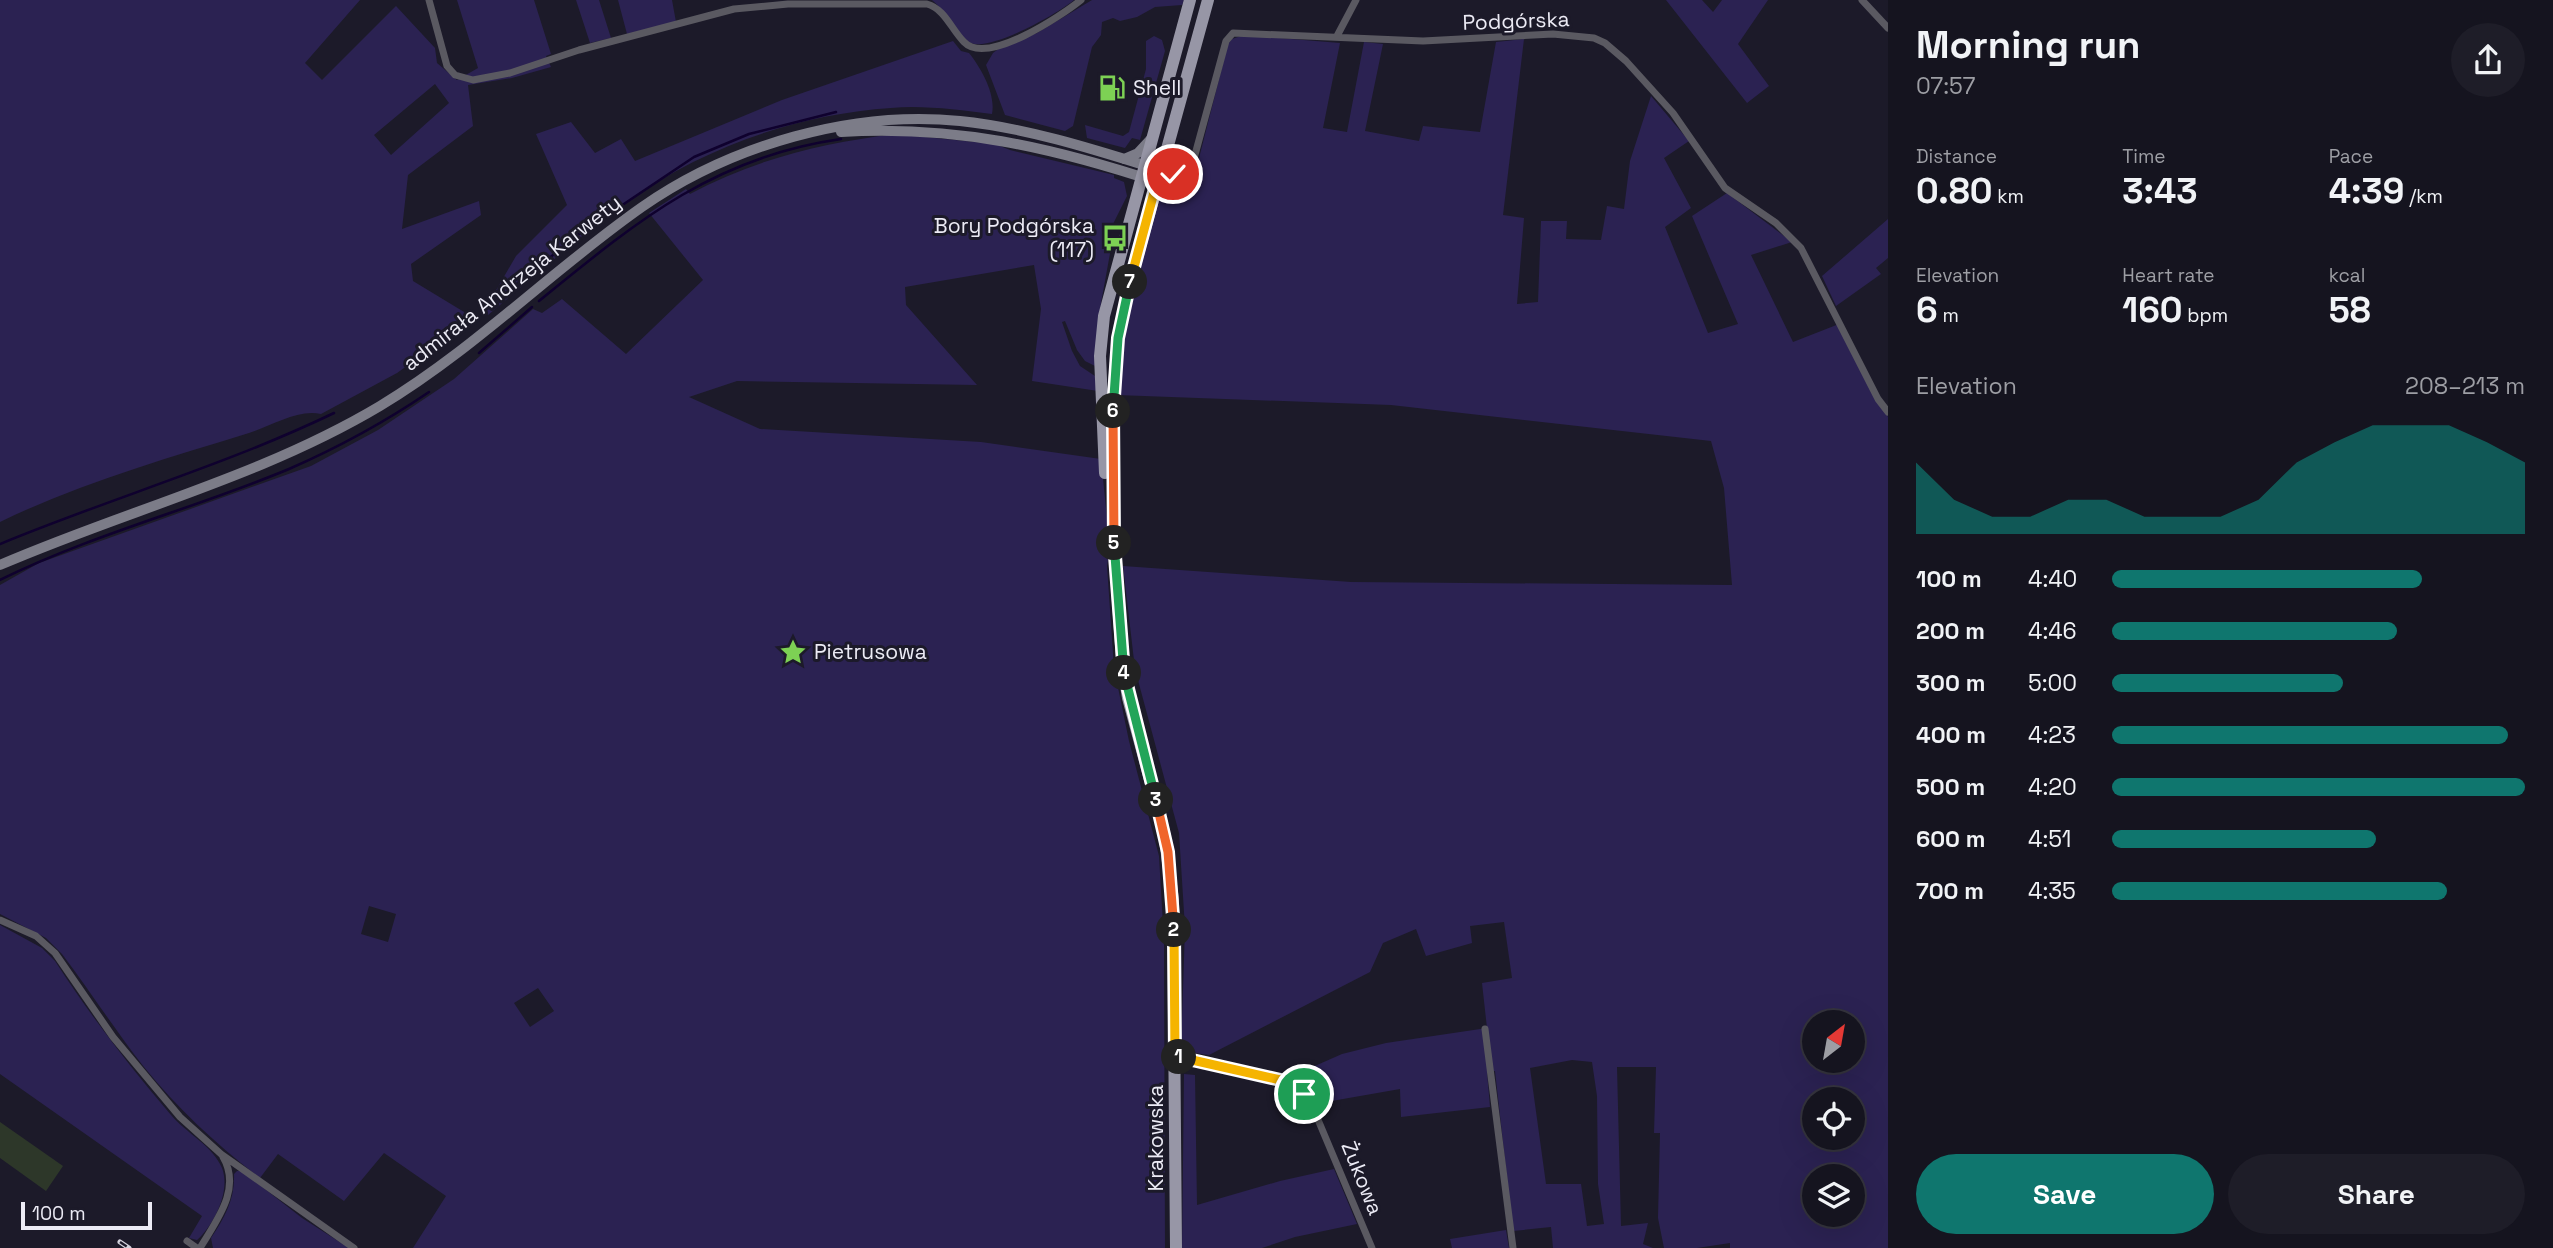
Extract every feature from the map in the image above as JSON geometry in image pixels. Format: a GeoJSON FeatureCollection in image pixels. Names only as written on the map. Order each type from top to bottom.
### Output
{"type":"FeatureCollection","features":[{"type":"Feature","properties":{"kind":"main road","name":"Krakowska"},"geometry":{"type":"LineString","coordinates":[[1175,1248],[1171,876],[1164,832],[1126,686],[1103,446],[1101,340],[1109,291],[1190,0]]}},
{"type":"Feature","properties":{"kind":"main road","name":"Krakowska"},"geometry":{"type":"LineString","coordinates":[[1113,529],[1113,397],[1118,338],[1129,286],[1208,0]]}},
{"type":"Feature","properties":{"kind":"main road","name":"admirała Andrzeja Karwety"},"geometry":{"type":"LineString","coordinates":[[0,565],[139,510],[285,457],[338,430],[462,351],[642,208],[674,187],[735,158],[817,133],[876,121],[920,119],[961,121],[1022,132],[1124,159],[1142,171]]}},
{"type":"Feature","properties":{"kind":"main road","name":"admirała Andrzeja Karwety"},"geometry":{"type":"LineString","coordinates":[[817,133],[905,130],[998,138],[1159,176]]}},
{"type":"Feature","properties":{"kind":"main road"},"geometry":{"type":"LineString","coordinates":[[1124,159],[1138,153],[1151,139]]}},
{"type":"Feature","properties":{"kind":"street"},"geometry":{"type":"LineString","coordinates":[[429,0],[447,65],[455,75],[473,80],[510,73],[579,50],[717,13],[756,6],[927,4],[936,8],[964,43],[973,48],[985,49],[1010,42],[1059,17],[1081,0]]}},
{"type":"Feature","properties":{"kind":"street"},"geometry":{"type":"LineString","coordinates":[[1337,36],[1356,0]]}},
{"type":"Feature","properties":{"kind":"street"},"geometry":{"type":"LineString","coordinates":[[1862,0],[1888,28]]}},
{"type":"Feature","properties":{"kind":"street","name":"Podgórska"},"geometry":{"type":"LineString","coordinates":[[1188,176],[1228,37],[1233,33],[1423,41],[1553,34],[1594,38],[1616,50],[1673,113],[1725,188],[1776,223],[1801,248],[1878,399],[1888,412]]}},
{"type":"Feature","properties":{"kind":"street"},"geometry":{"type":"LineString","coordinates":[[1159,176],[1188,176]]}},
{"type":"Feature","properties":{"kind":"street"},"geometry":{"type":"LineString","coordinates":[[1159,176],[1177,184],[1188,176]]}},
{"type":"Feature","properties":{"kind":"street"},"geometry":{"type":"LineString","coordinates":[[0,920],[46,942],[152,1087],[180,1117],[221,1154],[354,1248]]}},
{"type":"Feature","properties":{"kind":"street"},"geometry":{"type":"LineString","coordinates":[[1485,1029],[1513,1248]]}},
{"type":"Feature","properties":{"kind":"street","name":"Żukowa"},"geometry":{"type":"LineString","coordinates":[[1175,1057],[1285,1081],[1304,1094],[1318,1116],[1372,1248]]}},
{"type":"Feature","properties":{"kind":"street"},"geometry":{"type":"LineString","coordinates":[[187,1241],[198,1248],[226,1203],[229,1169],[221,1154]]}},
{"type":"Feature","properties":{"kind":"shaded area"},"geometry":{"type":"Polygon","coordinates":[[[0,0],[360,0],[305,63],[322,80],[396,6],[435,48],[437,63],[457,80],[478,68],[457,0],[534,0],[551,54],[546,56],[551,67],[512,78],[468,85],[473,126],[408,175],[402,229],[479,201],[481,215],[411,264],[413,281],[474,318],[397,373],[321,414],[294,416],[123,473],[61,495],[0,522],[0,0]],[[435,84],[374,135],[391,155],[449,103],[435,84]]]}},
{"type":"Feature","properties":{"kind":"shaded area"},"geometry":{"type":"Polygon","coordinates":[[[576,0],[599,0],[611,38],[590,43],[576,0]]]}},
{"type":"Feature","properties":{"kind":"shaded area"},"geometry":{"type":"Polygon","coordinates":[[[618,0],[672,0],[676,22],[627,34],[618,0]]]}},
{"type":"Feature","properties":{"kind":"shaded area"},"geometry":{"type":"Polygon","coordinates":[[[932,0],[1074,0],[1023,30],[978,44],[964,38],[932,0]]]}},
{"type":"Feature","properties":{"kind":"shaded area"},"geometry":{"type":"Polygon","coordinates":[[[1092,0],[1184,0],[1182,5],[1155,7],[1137,17],[1120,21],[1113,18],[1102,22],[1101,35],[1092,47],[1073,126],[1065,131],[1005,115],[986,65],[993,53],[1001,47],[1037,33],[1092,0]]]}},
{"type":"Feature","properties":{"kind":"shaded area"},"geometry":{"type":"Polygon","coordinates":[[[1666,0],[1702,0],[1713,12],[1722,0],[1768,0],[1738,44],[1769,86],[1747,103],[1666,0]]]}},
{"type":"Feature","properties":{"kind":"shaded area"},"geometry":{"type":"Polygon","coordinates":[[[1244,35],[1340,43],[1323,128],[1347,132],[1364,42],[1383,44],[1365,131],[1419,141],[1423,126],[1480,132],[1496,42],[1524,39],[1503,215],[1524,218],[1517,304],[1538,302],[1541,221],[1567,221],[1566,239],[1601,240],[1607,206],[1624,209],[1630,161],[1651,96],[1689,141],[1664,158],[1691,208],[1665,227],[1708,333],[1738,324],[1692,216],[1727,193],[1792,242],[1751,255],[1793,342],[1839,324],[1888,417],[1888,1248],[1730,1248],[1730,1243],[1697,1248],[1664,1248],[1658,1218],[1660,1133],[1654,1133],[1656,1067],[1617,1067],[1621,1226],[1648,1223],[1643,1244],[1653,1248],[1553,1248],[1551,1227],[1513,1231],[1495,1071],[1487,1072],[1490,1107],[1401,1117],[1400,1089],[1326,1102],[1312,1097],[1292,1076],[1342,1054],[1386,1043],[1487,1028],[1482,983],[1512,978],[1504,922],[1470,926],[1472,943],[1426,956],[1416,929],[1383,943],[1370,972],[1209,1055],[1181,1051],[1185,928],[1179,833],[1135,669],[1123,566],[1351,582],[1732,585],[1724,488],[1711,441],[1391,405],[1117,395],[1128,320],[1160,197],[1189,180],[1197,166],[1228,44],[1232,39],[1244,35]],[[1572,1060],[1530,1068],[1546,1184],[1581,1184],[1587,1226],[1604,1224],[1598,1184],[1597,1096],[1592,1062],[1572,1060]]]}},
{"type":"Feature","properties":{"kind":"shaded area"},"geometry":{"type":"Polygon","coordinates":[[[1154,36],[1162,40],[1165,51],[1140,140],[1132,138],[1125,148],[1087,138],[1085,125],[1123,136],[1129,132],[1146,69],[1146,41],[1154,36]]]}},
{"type":"Feature","properties":{"kind":"shaded area"},"geometry":{"type":"Polygon","coordinates":[[[953,41],[961,51],[969,53],[983,74],[992,98],[992,114],[903,107],[856,112],[787,126],[720,149],[657,182],[628,201],[488,315],[484,311],[516,256],[567,205],[536,134],[571,122],[595,153],[621,139],[635,161],[782,100],[953,41]]]}},
{"type":"Feature","properties":{"kind":"shaded area"},"geometry":{"type":"Polygon","coordinates":[[[895,134],[995,144],[1114,175],[1114,178],[1124,182],[1127,196],[1109,232],[1105,233],[1102,245],[1111,248],[1101,303],[1095,366],[1085,361],[1077,350],[1065,321],[1062,322],[1080,366],[1098,378],[1098,391],[1032,381],[1041,309],[1034,265],[905,287],[906,305],[977,385],[737,381],[689,397],[760,429],[981,442],[1101,459],[1110,547],[1107,566],[1114,668],[1129,741],[1159,856],[1164,942],[1165,1248],[413,1248],[446,1196],[384,1153],[344,1201],[278,1154],[260,1178],[199,1126],[170,1097],[133,1053],[62,954],[46,938],[0,914],[0,585],[39,563],[311,466],[378,430],[454,379],[533,309],[542,313],[562,299],[626,354],[703,280],[649,213],[686,189],[690,194],[764,162],[895,134]],[[369,906],[361,934],[388,942],[396,914],[369,906]],[[538,988],[514,1003],[530,1027],[554,1011],[538,988]]]}},
{"type":"Feature","properties":{"kind":"shaded area"},"geometry":{"type":"Polygon","coordinates":[[[1888,219],[1888,258],[1876,268],[1881,274],[1836,306],[1822,276],[1888,219]]]}},
{"type":"Feature","properties":{"kind":"shaded area"},"geometry":{"type":"Polygon","coordinates":[[[0,925],[42,948],[55,961],[140,1078],[177,1122],[206,1146],[218,1160],[224,1177],[223,1197],[215,1217],[197,1240],[189,1238],[202,1216],[0,1074],[0,925]]]}},
{"type":"Feature","properties":{"kind":"shaded area"},"geometry":{"type":"Polygon","coordinates":[[[1184,1074],[1195,1075],[1197,1205],[1280,1181],[1334,1169],[1357,1224],[1295,1237],[1262,1248],[1182,1248],[1184,1074]]]}},
{"type":"Feature","properties":{"kind":"shaded area"},"geometry":{"type":"Polygon","coordinates":[[[242,1171],[302,1218],[349,1248],[213,1248],[211,1238],[228,1208],[233,1192],[234,1174],[242,1171]]]}},
{"type":"Feature","properties":{"kind":"shaded area"},"geometry":{"type":"Polygon","coordinates":[[[1506,1230],[1509,1248],[1452,1248],[1450,1239],[1506,1230]]]}},
{"type":"Feature","properties":{"kind":"building"},"geometry":{"type":"Polygon","coordinates":[[[0,1122],[63,1166],[46,1191],[0,1158],[0,1122]]]}},
{"type":"Feature","properties":{"kind":"waterway"},"geometry":{"type":"LineString","coordinates":[[591,226],[694,157],[749,134],[836,112]]}},
{"type":"Feature","properties":{"kind":"waterway"},"geometry":{"type":"LineString","coordinates":[[539,301],[609,245],[678,197],[753,161],[795,148],[841,139]]}},
{"type":"Feature","properties":{"kind":"waterway"},"geometry":{"type":"LineString","coordinates":[[504,295],[580,233]]}},
{"type":"Feature","properties":{"kind":"waterway"},"geometry":{"type":"LineString","coordinates":[[479,353],[532,307]]}},
{"type":"Feature","properties":{"kind":"waterway"},"geometry":{"type":"LineString","coordinates":[[0,580],[107,535],[289,469],[360,434],[429,392]]}},
{"type":"Feature","properties":{"kind":"waterway"},"geometry":{"type":"LineString","coordinates":[[0,544],[252,449],[334,413]]}},
{"type":"Feature","properties":{"kind":"railway"},"geometry":{"type":"LineString","coordinates":[[120,1242],[129,1248]]}},
{"type":"Feature","properties":{"kind":"place","name":"Shell"},"geometry":{"type":"Point","coordinates":[1112,88]}},
{"type":"Feature","properties":{"kind":"place","name":"Bory Podgórska (117)"},"geometry":{"type":"Point","coordinates":[1115,238]}},
{"type":"Feature","properties":{"kind":"place","name":"Pietrusowa"},"geometry":{"type":"Point","coordinates":[793,652]}},
{"type":"Feature","properties":{"kind":"route"},"geometry":{"type":"LineString","coordinates":[[1173,174],[1160,170],[1129,286],[1115,359],[1112,432],[1113,529],[1122,660],[1128,698],[1164,832],[1171,876],[1175,1057],[1285,1081],[1304,1094]]}}]}
